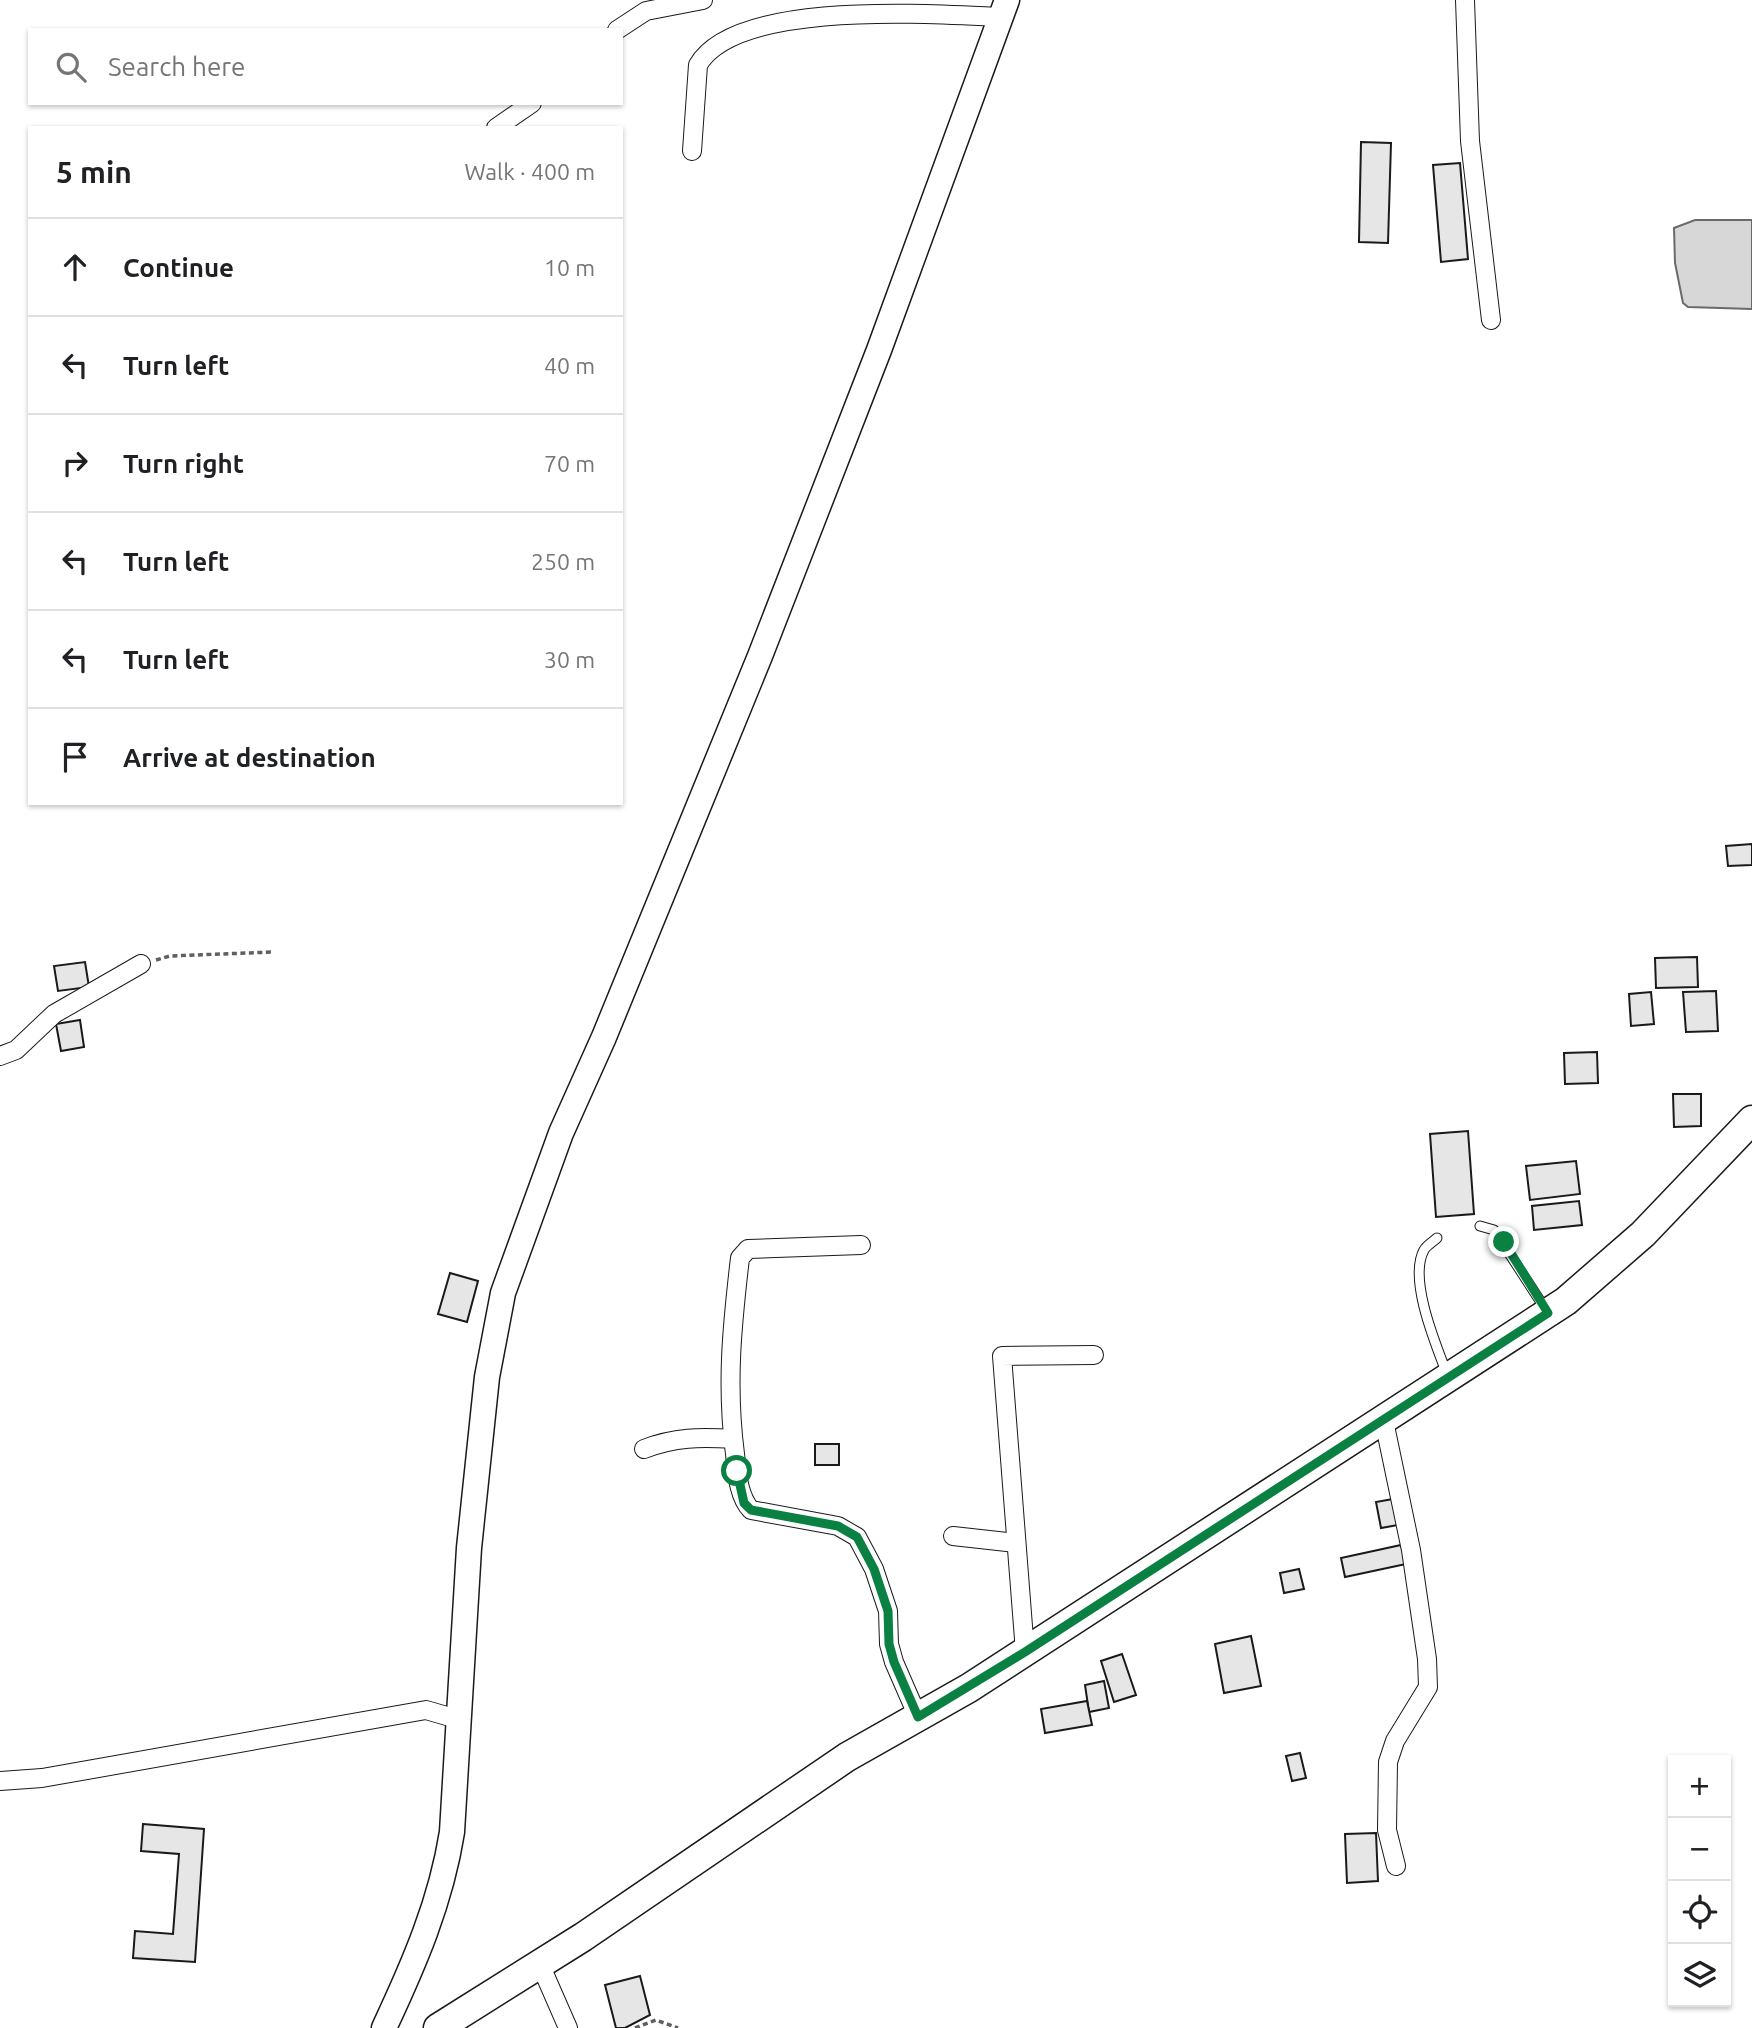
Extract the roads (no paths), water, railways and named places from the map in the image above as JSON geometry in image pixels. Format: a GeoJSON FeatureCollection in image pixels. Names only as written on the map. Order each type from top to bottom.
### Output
{"type":"FeatureCollection","features":[{"type":"Feature","properties":{"kind":"main road"},"geometry":{"type":"LineString","coordinates":[[384,2028],[427,1932],[445,1878],[452,1832],[469,1548],[487,1377],[503,1293],[561,1133],[604,1037],[765,643],[878,351],[1004,9]]}},
{"type":"Feature","properties":{"kind":"main road"},"geometry":{"type":"LineString","coordinates":[[438,2028],[540,1964],[847,1757],[1025,1652],[1384,1422],[1548,1313],[1643,1234],[1752,1121]]}},
{"type":"Feature","properties":{"kind":"street"},"geometry":{"type":"LineString","coordinates":[[620,28],[646,11],[703,0]]}},
{"type":"Feature","properties":{"kind":"street"},"geometry":{"type":"LineString","coordinates":[[1465,0],[1468,121],[1491,320]]}},
{"type":"Feature","properties":{"kind":"street"},"geometry":{"type":"LineString","coordinates":[[692,151],[698,65],[704,52],[721,37],[741,27],[803,13],[1004,9]]}},
{"type":"Feature","properties":{"kind":"street"},"geometry":{"type":"LineString","coordinates":[[499,126],[529,105]]}},
{"type":"Feature","properties":{"kind":"street"},"geometry":{"type":"LineString","coordinates":[[0,1056],[16,1049],[54,1014],[141,964]]}},
{"type":"Feature","properties":{"kind":"street"},"geometry":{"type":"LineString","coordinates":[[861,1245],[748,1249],[740,1258],[729,1348],[733,1440],[744,1503],[751,1510],[838,1526],[857,1537],[874,1569],[888,1611],[891,1653],[918,1717]]}},
{"type":"Feature","properties":{"kind":"street"},"geometry":{"type":"LineString","coordinates":[[1025,1652],[1002,1356],[1094,1356]]}},
{"type":"Feature","properties":{"kind":"street"},"geometry":{"type":"LineString","coordinates":[[1384,1422],[1411,1550],[1428,1688],[1395,1741],[1388,1762],[1387,1830],[1396,1866]]}},
{"type":"Feature","properties":{"kind":"street"},"geometry":{"type":"LineString","coordinates":[[644,1450],[668,1440],[694,1437],[733,1440]]}},
{"type":"Feature","properties":{"kind":"street"},"geometry":{"type":"LineString","coordinates":[[953,1536],[1016,1543]]}},
{"type":"Feature","properties":{"kind":"street"},"geometry":{"type":"LineString","coordinates":[[0,1780],[42,1778],[426,1710],[457,1718]]}},
{"type":"Feature","properties":{"kind":"street"},"geometry":{"type":"LineString","coordinates":[[540,1964],[568,2028]]}},
{"type":"Feature","properties":{"kind":"lane"},"geometry":{"type":"LineString","coordinates":[[1480,1226],[1494,1230],[1548,1313]]}},
{"type":"Feature","properties":{"kind":"lane"},"geometry":{"type":"LineString","coordinates":[[1437,1238],[1424,1249],[1419,1268],[1428,1321],[1449,1378]]}}]}
